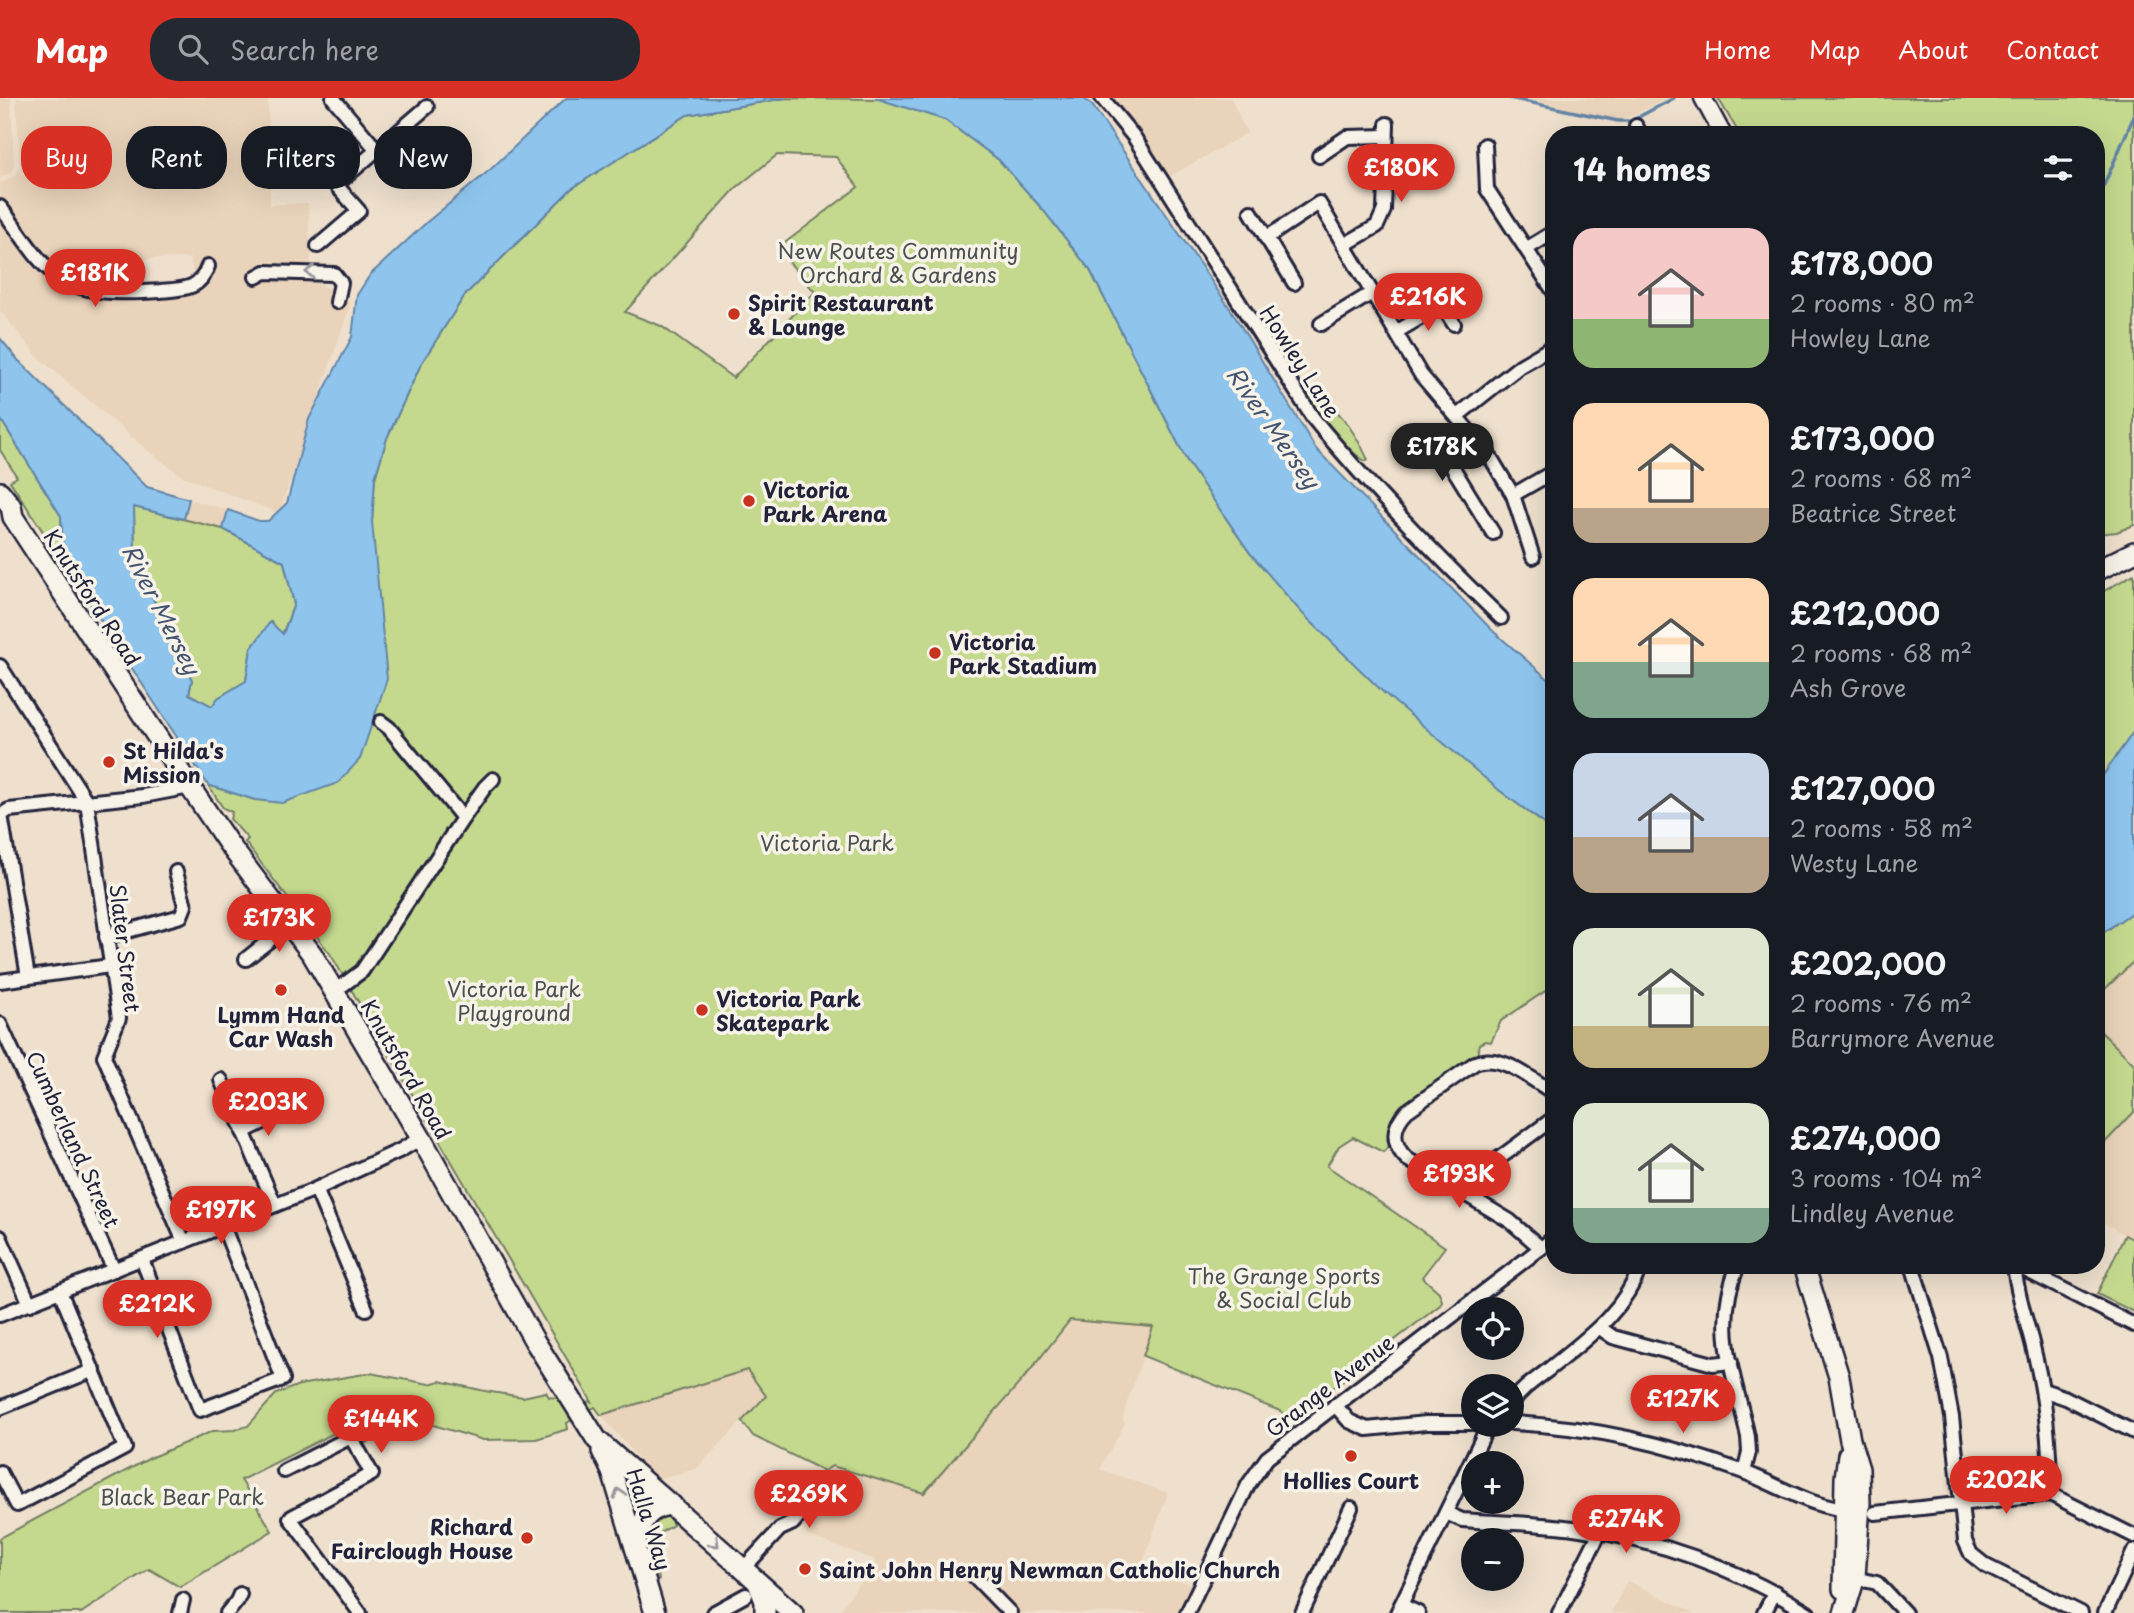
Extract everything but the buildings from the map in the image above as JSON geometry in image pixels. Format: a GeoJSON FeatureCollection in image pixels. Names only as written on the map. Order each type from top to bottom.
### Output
{"type":"FeatureCollection","features":[{"type":"Feature","properties":{"kind":"main road","name":"Knutsford Road"},"geometry":{"type":"LineString","coordinates":[[0,492],[11,506],[6,514],[190,787],[290,923],[335,991],[506,1291],[597,1440],[672,1505],[749,1582],[793,1613]]}},
{"type":"Feature","properties":{"kind":"main road"},"geometry":{"type":"LineString","coordinates":[[2105,553],[2134,551]]}},
{"type":"Feature","properties":{"kind":"main road"},"geometry":{"type":"LineString","coordinates":[[2105,566],[2134,551]]}},
{"type":"Feature","properties":{"kind":"main road"},"geometry":{"type":"LineString","coordinates":[[1807,1274],[1839,1377],[1850,1440],[1859,1511],[1848,1576]]}},
{"type":"Feature","properties":{"kind":"main road","name":"Halla Way"},"geometry":{"type":"LineString","coordinates":[[597,1440],[612,1472],[655,1613]]}},
{"type":"Feature","properties":{"kind":"main road"},"geometry":{"type":"LineString","coordinates":[[636,1547],[644,1518],[657,1508],[672,1505]]}},
{"type":"Feature","properties":{"kind":"main road"},"geometry":{"type":"LineString","coordinates":[[749,1582],[765,1601],[765,1613]]}},
{"type":"Feature","properties":{"kind":"street"},"geometry":{"type":"LineString","coordinates":[[333,98],[374,146]]}},
{"type":"Feature","properties":{"kind":"street","name":"Howley Lane"},"geometry":{"type":"LineString","coordinates":[[1102,98],[1134,137],[1313,418],[1422,540],[1501,618]]}},
{"type":"Feature","properties":{"kind":"street"},"geometry":{"type":"LineString","coordinates":[[1703,98],[1718,126]]}},
{"type":"Feature","properties":{"kind":"street"},"geometry":{"type":"LineString","coordinates":[[405,126],[427,107]]}},
{"type":"Feature","properties":{"kind":"street"},"geometry":{"type":"LineString","coordinates":[[1319,156],[1347,137],[1387,130],[1384,209],[1377,226],[1344,245]]}},
{"type":"Feature","properties":{"kind":"street"},"geometry":{"type":"LineString","coordinates":[[1485,145],[1487,189],[1545,278]]}},
{"type":"Feature","properties":{"kind":"street"},"geometry":{"type":"LineString","coordinates":[[360,165],[374,153]]}},
{"type":"Feature","properties":{"kind":"street"},"geometry":{"type":"LineString","coordinates":[[318,246],[359,211],[340,189]]}},
{"type":"Feature","properties":{"kind":"street"},"geometry":{"type":"LineString","coordinates":[[1266,237],[1319,203],[1422,375],[1480,443],[1513,495],[1533,557]]}},
{"type":"Feature","properties":{"kind":"street"},"geometry":{"type":"LineString","coordinates":[[0,207],[46,266],[65,281],[89,290],[113,293],[185,289],[198,284],[208,265]]}},
{"type":"Feature","properties":{"kind":"street"},"geometry":{"type":"LineString","coordinates":[[1251,212],[1294,283]]}},
{"type":"Feature","properties":{"kind":"street"},"geometry":{"type":"LineString","coordinates":[[1526,249],[1545,237]]}},
{"type":"Feature","properties":{"kind":"street"},"geometry":{"type":"LineString","coordinates":[[256,277],[265,272],[334,274],[341,283],[337,302]]}},
{"type":"Feature","properties":{"kind":"street"},"geometry":{"type":"LineString","coordinates":[[1321,324],[1373,293]]}},
{"type":"Feature","properties":{"kind":"street"},"geometry":{"type":"LineString","coordinates":[[1396,332],[1439,299],[1454,324]]}},
{"type":"Feature","properties":{"kind":"street"},"geometry":{"type":"LineString","coordinates":[[1457,416],[1520,366],[1545,351]]}},
{"type":"Feature","properties":{"kind":"street"},"geometry":{"type":"LineString","coordinates":[[1480,443],[1455,461],[1453,468],[1493,533]]}},
{"type":"Feature","properties":{"kind":"street"},"geometry":{"type":"LineString","coordinates":[[1513,495],[1545,477]]}},
{"type":"Feature","properties":{"kind":"street","name":"Slater Street"},"geometry":{"type":"LineString","coordinates":[[0,666],[87,802],[119,1018],[104,1056],[184,1242]]}},
{"type":"Feature","properties":{"kind":"street"},"geometry":{"type":"LineString","coordinates":[[381,722],[463,818]]}},
{"type":"Feature","properties":{"kind":"street"},"geometry":{"type":"LineString","coordinates":[[335,991],[362,971],[463,818],[493,779]]}},
{"type":"Feature","properties":{"kind":"street"},"geometry":{"type":"LineString","coordinates":[[28,977],[1,816],[9,810],[142,796],[190,787]]}},
{"type":"Feature","properties":{"kind":"street"},"geometry":{"type":"LineString","coordinates":[[106,937],[181,916],[185,906],[176,872]]}},
{"type":"Feature","properties":{"kind":"street"},"geometry":{"type":"LineString","coordinates":[[246,959],[290,923]]}},
{"type":"Feature","properties":{"kind":"street"},"geometry":{"type":"LineString","coordinates":[[0,981],[110,966]]}},
{"type":"Feature","properties":{"kind":"street","name":"Cumberland Street"},"geometry":{"type":"LineString","coordinates":[[0,1024],[114,1270]]}},
{"type":"Feature","properties":{"kind":"street"},"geometry":{"type":"LineString","coordinates":[[1541,1248],[1510,1221],[1415,1165],[1398,1150],[1396,1131],[1402,1116],[1416,1104],[1484,1060],[1507,1065],[1545,1088]]}},
{"type":"Feature","properties":{"kind":"street"},"geometry":{"type":"LineString","coordinates":[[221,1080],[275,1205]]}},
{"type":"Feature","properties":{"kind":"street"},"geometry":{"type":"LineString","coordinates":[[243,1132],[278,1115]]}},
{"type":"Feature","properties":{"kind":"street"},"geometry":{"type":"LineString","coordinates":[[1460,1192],[1471,1179],[1545,1125]]}},
{"type":"Feature","properties":{"kind":"street"},"geometry":{"type":"LineString","coordinates":[[0,1315],[316,1189],[421,1138]]}},
{"type":"Feature","properties":{"kind":"street"},"geometry":{"type":"LineString","coordinates":[[316,1189],[366,1309]]}},
{"type":"Feature","properties":{"kind":"street"},"geometry":{"type":"LineString","coordinates":[[142,1259],[200,1410],[283,1379],[223,1228]]}},
{"type":"Feature","properties":{"kind":"street"},"geometry":{"type":"LineString","coordinates":[[0,1237],[30,1304]]}},
{"type":"Feature","properties":{"kind":"street","name":"Grange Avenue"},"geometry":{"type":"LineString","coordinates":[[1187,1613],[1256,1471],[1274,1451],[1545,1245]]}},
{"type":"Feature","properties":{"kind":"street"},"geometry":{"type":"LineString","coordinates":[[1524,1388],[1600,1328],[1619,1307],[1638,1274]]}},
{"type":"Feature","properties":{"kind":"street"},"geometry":{"type":"LineString","coordinates":[[1736,1274],[1725,1325],[1726,1342],[1748,1437],[1749,1451],[1744,1472]]}},
{"type":"Feature","properties":{"kind":"street"},"geometry":{"type":"LineString","coordinates":[[1915,1274],[1941,1358],[1952,1417],[1959,1504],[1965,1541],[1971,1554],[1986,1566],[2081,1613]]}},
{"type":"Feature","properties":{"kind":"street"},"geometry":{"type":"LineString","coordinates":[[2015,1274],[2043,1390],[2050,1494]]}},
{"type":"Feature","properties":{"kind":"street"},"geometry":{"type":"LineString","coordinates":[[2032,1274],[2134,1325]]}},
{"type":"Feature","properties":{"kind":"street"},"geometry":{"type":"LineString","coordinates":[[0,1472],[17,1505],[125,1448],[60,1291]]}},
{"type":"Feature","properties":{"kind":"street"},"geometry":{"type":"LineString","coordinates":[[1600,1328],[1613,1337],[1713,1364],[1731,1362]]}},
{"type":"Feature","properties":{"kind":"street"},"geometry":{"type":"LineString","coordinates":[[0,1408],[94,1370]]}},
{"type":"Feature","properties":{"kind":"street"},"geometry":{"type":"LineString","coordinates":[[2043,1390],[2066,1398],[2134,1432]]}},
{"type":"Feature","properties":{"kind":"street"},"geometry":{"type":"LineString","coordinates":[[1335,1405],[1349,1421],[1367,1429],[1426,1423],[1461,1423]]}},
{"type":"Feature","properties":{"kind":"street"},"geometry":{"type":"LineString","coordinates":[[1524,1424],[1557,1425],[1625,1436],[1744,1472],[1822,1506],[1859,1511],[2050,1494],[2134,1536]]}},
{"type":"Feature","properties":{"kind":"street"},"geometry":{"type":"LineString","coordinates":[[284,1471],[351,1437],[372,1474],[290,1518],[360,1613]]}},
{"type":"Feature","properties":{"kind":"street"},"geometry":{"type":"LineString","coordinates":[[1418,1613],[1399,1609],[1483,1437]]}},
{"type":"Feature","properties":{"kind":"street"},"geometry":{"type":"LineString","coordinates":[[713,1613],[749,1582],[780,1529],[793,1523],[814,1498]]}},
{"type":"Feature","properties":{"kind":"street"},"geometry":{"type":"LineString","coordinates":[[1303,1613],[1351,1508]]}},
{"type":"Feature","properties":{"kind":"street"},"geometry":{"type":"LineString","coordinates":[[1446,1513],[1462,1520],[1571,1527],[1642,1541],[1741,1576],[1808,1613]]}},
{"type":"Feature","properties":{"kind":"street"},"geometry":{"type":"LineString","coordinates":[[1559,1613],[1600,1532]]}},
{"type":"Feature","properties":{"kind":"street"},"geometry":{"type":"LineString","coordinates":[[2105,1613],[2134,1550]]}},
{"type":"Feature","properties":{"kind":"street"},"geometry":{"type":"LineString","coordinates":[[974,1576],[1010,1613]]}},
{"type":"Feature","properties":{"kind":"street"},"geometry":{"type":"LineString","coordinates":[[1848,1576],[1877,1583],[1905,1613]]}},
{"type":"Feature","properties":{"kind":"street"},"geometry":{"type":"LineString","coordinates":[[1764,1613],[1774,1592]]}},
{"type":"Feature","properties":{"kind":"street"},"geometry":{"type":"LineString","coordinates":[[228,1613],[240,1594]]}},
{"type":"Feature","properties":{"kind":"shaded area"},"geometry":{"type":"Polygon","coordinates":[[[0,98],[11,98],[14,167],[11,173],[0,178],[0,98]]]}},
{"type":"Feature","properties":{"kind":"shaded area"},"geometry":{"type":"Polygon","coordinates":[[[16,98],[268,98],[269,126],[241,126],[241,189],[270,189],[270,205],[308,203],[310,278],[351,303],[279,513],[182,476],[147,450],[38,357],[0,311],[0,211],[36,260],[53,276],[76,289],[102,296],[197,290],[190,258],[130,259],[132,290],[91,289],[65,278],[48,265],[0,203],[0,183],[13,177],[20,168],[16,98]]]}},
{"type":"Feature","properties":{"kind":"shaded area"},"geometry":{"type":"Polygon","coordinates":[[[1090,98],[1231,98],[1247,133],[1158,183],[1103,107],[1090,98]]]}},
{"type":"Feature","properties":{"kind":"shaded area"},"geometry":{"type":"Polygon","coordinates":[[[1523,98],[1670,98],[1618,121],[1523,98]]]}},
{"type":"Feature","properties":{"kind":"shaded area"},"geometry":{"type":"Polygon","coordinates":[[[189,499],[228,510],[223,529],[184,519],[189,499]]]}},
{"type":"Feature","properties":{"kind":"shaded area"},"geometry":{"type":"Polygon","coordinates":[[[2134,961],[2134,1240],[2105,1224],[2105,989],[2134,961]]]}},
{"type":"Feature","properties":{"kind":"shaded area"},"geometry":{"type":"Polygon","coordinates":[[[1070,1320],[1153,1327],[1125,1409],[1125,1423],[1100,1469],[1168,1493],[1142,1564],[1196,1587],[1183,1613],[1017,1613],[1008,1605],[1001,1613],[838,1613],[876,1560],[806,1535],[824,1471],[832,1466],[924,1493],[1029,1372],[1070,1320]]]}},
{"type":"Feature","properties":{"kind":"shaded area"},"geometry":{"type":"Polygon","coordinates":[[[747,1370],[767,1396],[696,1469],[656,1479],[601,1415],[747,1370]]]}},
{"type":"Feature","properties":{"kind":"shaded area"},"geometry":{"type":"Polygon","coordinates":[[[1627,1581],[1694,1613],[1611,1613],[1627,1581]]]}},
{"type":"Feature","properties":{"kind":"green space","name":"Victoria Park"},"geometry":{"type":"Polygon","coordinates":[[[786,98],[881,99],[945,120],[999,160],[1044,211],[1090,270],[1188,463],[1250,553],[1499,790],[1545,824],[1545,991],[1501,1021],[1491,1042],[1479,1044],[1477,1057],[1395,1115],[1391,1124],[1391,1145],[1383,1152],[1353,1137],[1339,1146],[1327,1166],[1445,1247],[1422,1277],[1439,1292],[1442,1301],[1293,1419],[1280,1411],[1143,1356],[1153,1327],[1070,1320],[1029,1372],[924,1493],[832,1466],[824,1471],[753,1436],[742,1421],[766,1396],[747,1370],[601,1415],[595,1407],[567,1423],[568,1429],[536,1439],[483,1440],[433,1425],[400,1423],[364,1444],[348,1426],[241,1480],[272,1531],[180,1587],[149,1569],[81,1613],[0,1613],[0,1538],[152,1457],[213,1431],[235,1430],[248,1426],[276,1394],[299,1385],[370,1373],[429,1384],[440,1381],[523,1397],[546,1392],[549,1397],[592,1402],[331,955],[245,842],[248,839],[230,819],[232,812],[223,808],[208,785],[255,800],[372,522],[375,478],[387,438],[421,364],[465,295],[571,189],[687,115],[786,98]],[[777,155],[736,188],[625,312],[661,326],[733,378],[815,292],[788,261],[782,245],[858,187],[836,157],[777,155]]]}},
{"type":"Feature","properties":{"kind":"green space"},"geometry":{"type":"Polygon","coordinates":[[[1718,98],[2134,98],[2134,525],[2117,532],[2105,533],[2105,126],[1735,126],[1718,98]]]}},
{"type":"Feature","properties":{"kind":"green space"},"geometry":{"type":"Polygon","coordinates":[[[1307,389],[1326,401],[1343,418],[1368,460],[1365,461],[1347,447],[1331,430],[1311,401],[1307,389]]]}},
{"type":"Feature","properties":{"kind":"green space"},"geometry":{"type":"Polygon","coordinates":[[[0,418],[61,516],[64,564],[10,481],[17,477],[0,450],[0,418]]]}},
{"type":"Feature","properties":{"kind":"green space"},"geometry":{"type":"Polygon","coordinates":[[[134,507],[223,529],[284,562],[294,604],[282,635],[271,622],[251,649],[246,681],[218,698],[212,707],[189,694],[192,680],[135,561],[134,507]]]}},
{"type":"Feature","properties":{"kind":"green space"},"geometry":{"type":"Polygon","coordinates":[[[2134,574],[2134,731],[2105,773],[2105,590],[2134,574]]]}},
{"type":"Feature","properties":{"kind":"green space"},"geometry":{"type":"Polygon","coordinates":[[[2134,911],[2134,961],[2105,989],[2105,931],[2134,911]]]}},
{"type":"Feature","properties":{"kind":"green space"},"geometry":{"type":"Polygon","coordinates":[[[2105,1036],[2134,1064],[2134,1112],[2105,1143],[2105,1036]]]}},
{"type":"Feature","properties":{"kind":"green space"},"geometry":{"type":"Polygon","coordinates":[[[2125,1235],[2134,1240],[2134,1312],[2097,1294],[2125,1235]]]}},
{"type":"Feature","properties":{"kind":"green space"},"geometry":{"type":"Polygon","coordinates":[[[661,1516],[669,1517],[673,1525],[645,1542],[656,1552],[654,1556],[659,1580],[655,1582],[643,1548],[645,1528],[661,1516]]]}},
{"type":"Feature","properties":{"kind":"water"},"geometry":{"type":"Polygon","coordinates":[[[566,98],[786,98],[687,115],[571,189],[465,295],[421,364],[387,438],[375,478],[372,522],[387,679],[360,759],[338,783],[282,803],[255,800],[208,785],[64,564],[61,516],[0,418],[0,338],[18,360],[147,487],[189,499],[184,519],[134,507],[135,561],[192,680],[189,694],[212,706],[218,698],[246,681],[251,649],[270,622],[283,634],[294,604],[284,562],[223,529],[228,510],[259,521],[268,521],[287,503],[309,419],[352,337],[357,295],[370,275],[427,222],[467,189],[472,189],[472,185],[566,98]]]}},
{"type":"Feature","properties":{"kind":"water","name":"River Mersey"},"geometry":{"type":"Polygon","coordinates":[[[875,98],[1083,98],[1092,105],[1231,310],[1316,449],[1493,631],[1545,676],[1545,824],[1499,790],[1383,692],[1301,612],[1250,553],[1188,463],[1090,270],[1044,211],[999,160],[945,120],[875,98]]]}},
{"type":"Feature","properties":{"kind":"water"},"geometry":{"type":"Polygon","coordinates":[[[2134,731],[2134,911],[2105,931],[2105,773],[2134,731]]]}},
{"type":"Feature","properties":{"kind":"waterway"},"geometry":{"type":"LineString","coordinates":[[1509,98],[1618,121],[1631,121],[1674,98]]}},
{"type":"Feature","properties":{"kind":"waterway"},"geometry":{"type":"LineString","coordinates":[[2105,182],[2134,116]]}},
{"type":"Feature","properties":{"kind":"place","name":"Spirit Restaurant & Lounge"},"geometry":{"type":"Point","coordinates":[734,314]}},
{"type":"Feature","properties":{"kind":"place","name":"Victoria Park Arena"},"geometry":{"type":"Point","coordinates":[749,501]}},
{"type":"Feature","properties":{"kind":"place","name":"Victoria Park Stadium"},"geometry":{"type":"Point","coordinates":[935,653]}},
{"type":"Feature","properties":{"kind":"place","name":"St Hilda's Mission"},"geometry":{"type":"Point","coordinates":[109,762]}},
{"type":"Feature","properties":{"kind":"place","name":"Lymm Hand Car Wash"},"geometry":{"type":"Point","coordinates":[281,990]}},
{"type":"Feature","properties":{"kind":"place","name":"Victoria Park Skatepark"},"geometry":{"type":"Point","coordinates":[702,1010]}},
{"type":"Feature","properties":{"kind":"place","name":"Hollies Court"},"geometry":{"type":"Point","coordinates":[1351,1456]}},
{"type":"Feature","properties":{"kind":"place","name":"Richard Fairclough House"},"geometry":{"type":"Point","coordinates":[527,1538]}},
{"type":"Feature","properties":{"kind":"place","name":"Saint John Henry Newman Catholic Church"},"geometry":{"type":"Point","coordinates":[805,1569]}},
{"type":"Feature","properties":{"kind":"park label","name":"New Routes Community Orchard & Gardens"},"geometry":{"type":"Point","coordinates":[898,262]}},
{"type":"Feature","properties":{"kind":"park label","name":"Victoria Park Playground"},"geometry":{"type":"Point","coordinates":[514,1000]}},
{"type":"Feature","properties":{"kind":"park label","name":"The Grange Sports & Social Club"},"geometry":{"type":"Point","coordinates":[1284,1287]}},
{"type":"Feature","properties":{"kind":"park label","name":"Black Bear Park"},"geometry":{"type":"Point","coordinates":[182,1496]}}]}
